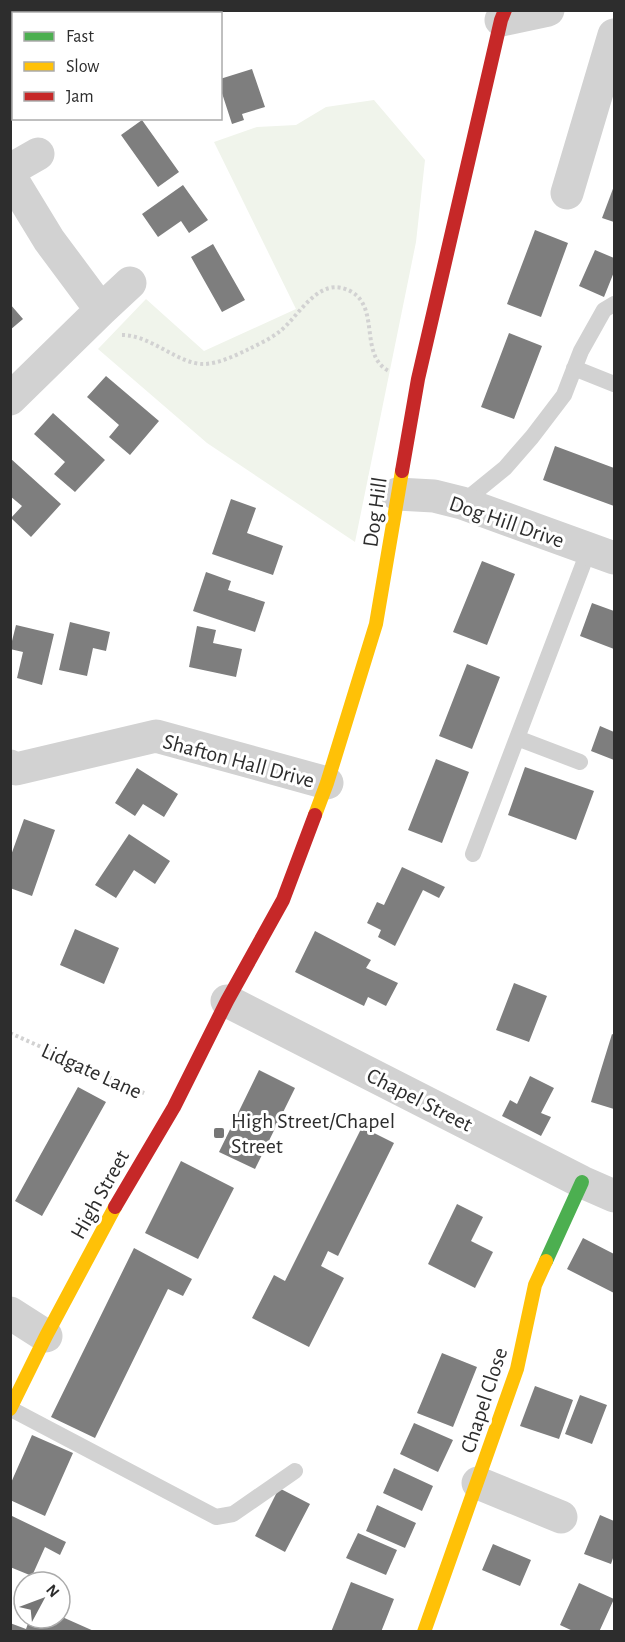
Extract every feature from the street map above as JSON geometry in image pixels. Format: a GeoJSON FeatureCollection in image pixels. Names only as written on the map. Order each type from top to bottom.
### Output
{"type":"FeatureCollection","features":[{"type":"Feature","properties":{"kind":"street"},"geometry":{"type":"LineString","coordinates":[[503,15],[548,10]]}},
{"type":"Feature","properties":{"kind":"street","name":"Dog Hill"},"geometry":{"type":"LineString","coordinates":[[227,1001],[283,900],[327,783],[376,624],[418,379],[503,15]]}},
{"type":"Feature","properties":{"kind":"street"},"geometry":{"type":"LineString","coordinates":[[567,193],[615,35]]}},
{"type":"Feature","properties":{"kind":"street"},"geometry":{"type":"LineString","coordinates":[[10,176],[49,240],[110,323]]}},
{"type":"Feature","properties":{"kind":"street"},"geometry":{"type":"LineString","coordinates":[[10,399],[110,323],[130,283]]}},
{"type":"Feature","properties":{"kind":"street","name":"Dog Hill Drive"},"geometry":{"type":"LineString","coordinates":[[397,494],[434,496],[462,503],[602,554]]}},
{"type":"Feature","properties":{"kind":"street","name":"Shafton Hall Drive"},"geometry":{"type":"LineString","coordinates":[[10,766],[16,769],[156,736],[327,783]]}},
{"type":"Feature","properties":{"kind":"street","name":"High Street"},"geometry":{"type":"LineString","coordinates":[[10,1409],[125,1187],[174,1107],[227,1001]]}},
{"type":"Feature","properties":{"kind":"street","name":"Chapel Street"},"geometry":{"type":"LineString","coordinates":[[227,1001],[582,1182],[615,1196]]}},
{"type":"Feature","properties":{"kind":"street","name":"Chapel Close"},"geometry":{"type":"LineString","coordinates":[[424,1632],[518,1369],[535,1285],[582,1182]]}},
{"type":"Feature","properties":{"kind":"street"},"geometry":{"type":"LineString","coordinates":[[10,1313],[46,1336]]}},
{"type":"Feature","properties":{"kind":"street"},"geometry":{"type":"LineString","coordinates":[[478,1483],[561,1518]]}},
{"type":"Feature","properties":{"kind":"lane"},"geometry":{"type":"LineString","coordinates":[[462,503],[505,468],[532,437],[564,395],[581,351],[604,310],[615,304]]}},
{"type":"Feature","properties":{"kind":"lane"},"geometry":{"type":"LineString","coordinates":[[574,368],[615,384]]}},
{"type":"Feature","properties":{"kind":"lane"},"geometry":{"type":"LineString","coordinates":[[473,854],[517,738],[602,554]]}},
{"type":"Feature","properties":{"kind":"lane"},"geometry":{"type":"LineString","coordinates":[[517,738],[580,762]]}},
{"type":"Feature","properties":{"kind":"lane"},"geometry":{"type":"LineString","coordinates":[[10,1409],[216,1517],[232,1514],[295,1471]]}},
{"type":"Feature","properties":{"kind":"path"},"geometry":{"type":"LineString","coordinates":[[110,323],[189,360],[202,364],[217,362],[279,333],[308,300],[323,290],[339,288],[350,291],[362,299],[368,315],[372,346],[383,368],[395,374],[418,379]]}},
{"type":"Feature","properties":{"kind":"path","name":"Lidgate Lane"},"geometry":{"type":"LineString","coordinates":[[10,1033],[174,1107]]}},
{"type":"Feature","properties":{"kind":"shaded area"},"geometry":{"type":"Polygon","coordinates":[[[374,100],[425,160],[416,242],[355,542],[207,443],[98,349],[146,299],[204,351],[296,309],[214,142],[257,127],[296,125],[326,107],[374,100]]]}},
{"type":"Feature","properties":{"kind":"building"},"geometry":{"type":"Polygon","coordinates":[[[10,29],[12,29],[12,74],[10,74],[10,29]]]}},
{"type":"Feature","properties":{"kind":"building"},"geometry":{"type":"Polygon","coordinates":[[[252,69],[265,107],[242,114],[244,120],[232,124],[222,93],[222,78],[252,69]]]}},
{"type":"Feature","properties":{"kind":"building"},"geometry":{"type":"Polygon","coordinates":[[[142,120],[179,172],[158,187],[121,135],[142,120]]]}},
{"type":"Feature","properties":{"kind":"building"},"geometry":{"type":"Polygon","coordinates":[[[183,185],[208,220],[189,233],[181,221],[158,237],[142,214],[183,185]]]}},
{"type":"Feature","properties":{"kind":"building"},"geometry":{"type":"Polygon","coordinates":[[[614,186],[614,222],[602,218],[614,186]]]}},
{"type":"Feature","properties":{"kind":"building"},"geometry":{"type":"Polygon","coordinates":[[[535,230],[568,243],[541,317],[507,304],[535,230]]]}},
{"type":"Feature","properties":{"kind":"building"},"geometry":{"type":"Polygon","coordinates":[[[213,244],[245,300],[222,312],[191,257],[213,244]]]}},
{"type":"Feature","properties":{"kind":"building"},"geometry":{"type":"Polygon","coordinates":[[[595,250],[614,258],[614,272],[604,297],[579,286],[595,250]]]}},
{"type":"Feature","properties":{"kind":"building"},"geometry":{"type":"Polygon","coordinates":[[[10,304],[23,319],[10,330],[10,304]]]}},
{"type":"Feature","properties":{"kind":"building"},"geometry":{"type":"Polygon","coordinates":[[[509,333],[542,346],[514,419],[481,407],[509,333]]]}},
{"type":"Feature","properties":{"kind":"building"},"geometry":{"type":"Polygon","coordinates":[[[106,376],[159,421],[130,455],[109,437],[119,425],[87,397],[106,376]]]}},
{"type":"Feature","properties":{"kind":"building"},"geometry":{"type":"Polygon","coordinates":[[[53,413],[105,460],[75,492],[54,474],[65,462],[34,434],[53,413]]]}},
{"type":"Feature","properties":{"kind":"building"},"geometry":{"type":"Polygon","coordinates":[[[555,446],[614,468],[614,506],[543,480],[555,446]]]}},
{"type":"Feature","properties":{"kind":"building"},"geometry":{"type":"Polygon","coordinates":[[[10,458],[61,504],[31,537],[11,518],[22,506],[10,496],[10,458]]]}},
{"type":"Feature","properties":{"kind":"building"},"geometry":{"type":"Polygon","coordinates":[[[231,499],[256,508],[247,533],[283,546],[273,575],[212,554],[231,499]]]}},
{"type":"Feature","properties":{"kind":"building"},"geometry":{"type":"Polygon","coordinates":[[[482,561],[515,574],[487,645],[453,632],[482,561]]]}},
{"type":"Feature","properties":{"kind":"building"},"geometry":{"type":"Polygon","coordinates":[[[206,572],[231,581],[228,590],[265,602],[255,632],[193,611],[206,572]]]}},
{"type":"Feature","properties":{"kind":"building"},"geometry":{"type":"Polygon","coordinates":[[[592,603],[614,611],[614,649],[580,636],[592,603]]]}},
{"type":"Feature","properties":{"kind":"building"},"geometry":{"type":"Polygon","coordinates":[[[70,622],[110,632],[106,651],[93,648],[87,676],[59,670],[70,622]]]}},
{"type":"Feature","properties":{"kind":"building"},"geometry":{"type":"Polygon","coordinates":[[[16,625],[54,634],[42,685],[17,678],[23,652],[10,649],[16,625]]]}},
{"type":"Feature","properties":{"kind":"building"},"geometry":{"type":"Polygon","coordinates":[[[197,626],[216,630],[213,643],[242,649],[236,677],[189,667],[197,626]]]}},
{"type":"Feature","properties":{"kind":"building"},"geometry":{"type":"Polygon","coordinates":[[[467,664],[500,677],[472,749],[439,736],[467,664]]]}},
{"type":"Feature","properties":{"kind":"building"},"geometry":{"type":"Polygon","coordinates":[[[600,726],[614,732],[614,760],[591,751],[600,726]]]}},
{"type":"Feature","properties":{"kind":"building"},"geometry":{"type":"Polygon","coordinates":[[[436,759],[469,772],[442,843],[408,830],[436,759]]]}},
{"type":"Feature","properties":{"kind":"building"},"geometry":{"type":"Polygon","coordinates":[[[525,767],[594,791],[576,840],[508,815],[525,767]]]}},
{"type":"Feature","properties":{"kind":"building"},"geometry":{"type":"Polygon","coordinates":[[[137,768],[178,794],[164,817],[143,804],[135,816],[115,803],[137,768]]]}},
{"type":"Feature","properties":{"kind":"building"},"geometry":{"type":"Polygon","coordinates":[[[24,819],[55,830],[32,896],[10,888],[10,858],[24,819]]]}},
{"type":"Feature","properties":{"kind":"building"},"geometry":{"type":"Polygon","coordinates":[[[129,834],[170,861],[155,884],[134,870],[116,898],[95,885],[129,834]]]}},
{"type":"Feature","properties":{"kind":"building"},"geometry":{"type":"Polygon","coordinates":[[[402,867],[445,887],[439,898],[423,890],[395,946],[378,937],[381,930],[367,923],[377,902],[384,905],[402,867]]]}},
{"type":"Feature","properties":{"kind":"building"},"geometry":{"type":"Polygon","coordinates":[[[75,929],[119,948],[104,984],[60,965],[75,929]]]}},
{"type":"Feature","properties":{"kind":"building"},"geometry":{"type":"Polygon","coordinates":[[[315,931],[371,960],[366,968],[398,983],[386,1006],[368,997],[364,1006],[295,972],[315,931]]]}},
{"type":"Feature","properties":{"kind":"building"},"geometry":{"type":"Polygon","coordinates":[[[514,983],[547,996],[529,1042],[496,1030],[514,983]]]}},
{"type":"Feature","properties":{"kind":"building"},"geometry":{"type":"Polygon","coordinates":[[[612,1034],[614,1035],[614,1109],[591,1102],[612,1034]]]}},
{"type":"Feature","properties":{"kind":"building"},"geometry":{"type":"Polygon","coordinates":[[[259,1070],[295,1088],[255,1169],[219,1152],[259,1070]]]}},
{"type":"Feature","properties":{"kind":"building"},"geometry":{"type":"Polygon","coordinates":[[[530,1076],[554,1088],[541,1113],[551,1117],[541,1136],[502,1116],[510,1100],[517,1104],[530,1076]]]}},
{"type":"Feature","properties":{"kind":"building"},"geometry":{"type":"Polygon","coordinates":[[[78,1087],[106,1102],[42,1216],[15,1201],[78,1087]]]}},
{"type":"Feature","properties":{"kind":"building"},"geometry":{"type":"Polygon","coordinates":[[[362,1127],[394,1143],[338,1256],[328,1251],[321,1266],[344,1278],[309,1347],[252,1318],[274,1275],[285,1281],[362,1127]]]}},
{"type":"Feature","properties":{"kind":"building"},"geometry":{"type":"Polygon","coordinates":[[[181,1161],[234,1188],[198,1259],[145,1233],[181,1161]]]}},
{"type":"Feature","properties":{"kind":"building"},"geometry":{"type":"Polygon","coordinates":[[[457,1204],[483,1217],[471,1241],[493,1252],[475,1288],[428,1264],[457,1204]]]}},
{"type":"Feature","properties":{"kind":"building"},"geometry":{"type":"Polygon","coordinates":[[[583,1238],[614,1254],[614,1293],[567,1269],[583,1238]]]}},
{"type":"Feature","properties":{"kind":"building"},"geometry":{"type":"Polygon","coordinates":[[[134,1248],[192,1279],[183,1296],[168,1289],[95,1438],[51,1417],[134,1248]]]}},
{"type":"Feature","properties":{"kind":"building"},"geometry":{"type":"Polygon","coordinates":[[[442,1353],[477,1367],[453,1427],[417,1413],[442,1353]]]}},
{"type":"Feature","properties":{"kind":"building"},"geometry":{"type":"Polygon","coordinates":[[[535,1386],[573,1400],[559,1439],[520,1426],[535,1386]]]}},
{"type":"Feature","properties":{"kind":"building"},"geometry":{"type":"Polygon","coordinates":[[[580,1395],[607,1405],[592,1444],[565,1434],[580,1395]]]}},
{"type":"Feature","properties":{"kind":"building"},"geometry":{"type":"Polygon","coordinates":[[[414,1423],[453,1440],[438,1472],[400,1454],[414,1423]]]}},
{"type":"Feature","properties":{"kind":"building"},"geometry":{"type":"Polygon","coordinates":[[[32,1435],[73,1453],[45,1516],[10,1500],[10,1485],[32,1435]]]}},
{"type":"Feature","properties":{"kind":"building"},"geometry":{"type":"Polygon","coordinates":[[[394,1468],[433,1486],[422,1511],[383,1493],[394,1468]]]}},
{"type":"Feature","properties":{"kind":"building"},"geometry":{"type":"Polygon","coordinates":[[[279,1488],[310,1504],[285,1552],[255,1536],[279,1488]]]}},
{"type":"Feature","properties":{"kind":"building"},"geometry":{"type":"Polygon","coordinates":[[[377,1505],[416,1523],[405,1548],[366,1531],[377,1505]]]}},
{"type":"Feature","properties":{"kind":"building"},"geometry":{"type":"Polygon","coordinates":[[[600,1515],[614,1521],[614,1555],[611,1564],[584,1554],[600,1515]]]}},
{"type":"Feature","properties":{"kind":"building"},"geometry":{"type":"Polygon","coordinates":[[[12,1516],[66,1542],[60,1555],[45,1547],[35,1570],[17,1570],[10,1567],[12,1516]]]}},
{"type":"Feature","properties":{"kind":"building"},"geometry":{"type":"Polygon","coordinates":[[[358,1533],[397,1550],[386,1575],[346,1558],[358,1533]]]}},
{"type":"Feature","properties":{"kind":"building"},"geometry":{"type":"Polygon","coordinates":[[[493,1544],[531,1560],[520,1586],[482,1570],[493,1544]]]}},
{"type":"Feature","properties":{"kind":"building"},"geometry":{"type":"Polygon","coordinates":[[[351,1582],[394,1599],[381,1632],[331,1632],[351,1582]]]}},
{"type":"Feature","properties":{"kind":"building"},"geometry":{"type":"Polygon","coordinates":[[[579,1583],[614,1599],[599,1632],[575,1632],[560,1625],[579,1583]]]}},
{"type":"Feature","properties":{"kind":"building"},"geometry":{"type":"Polygon","coordinates":[[[72,1621],[96,1632],[10,1632],[10,1623],[12,1630],[72,1630],[72,1621]]]}},
{"type":"Feature","properties":{"kind":"traffic: fast"},"geometry":{"type":"LineString","coordinates":[[546,1261],[582,1182]]}},
{"type":"Feature","properties":{"kind":"traffic: slow"},"geometry":{"type":"LineString","coordinates":[[315,815],[376,624],[402,471]]}},
{"type":"Feature","properties":{"kind":"traffic: slow"},"geometry":{"type":"LineString","coordinates":[[10,1409],[115,1207]]}},
{"type":"Feature","properties":{"kind":"traffic: slow"},"geometry":{"type":"LineString","coordinates":[[424,1632],[517,1369],[535,1285],[546,1261]]}},
{"type":"Feature","properties":{"kind":"traffic: jam"},"geometry":{"type":"LineString","coordinates":[[402,471],[418,379],[505,10]]}},
{"type":"Feature","properties":{"kind":"traffic: jam"},"geometry":{"type":"LineString","coordinates":[[115,1207],[174,1107],[227,1001],[283,900],[315,815]]}},
{"type":"Feature","properties":{"kind":"place","name":"High Street/Chapel Street"},"geometry":{"type":"Point","coordinates":[219,1133]}}]}
